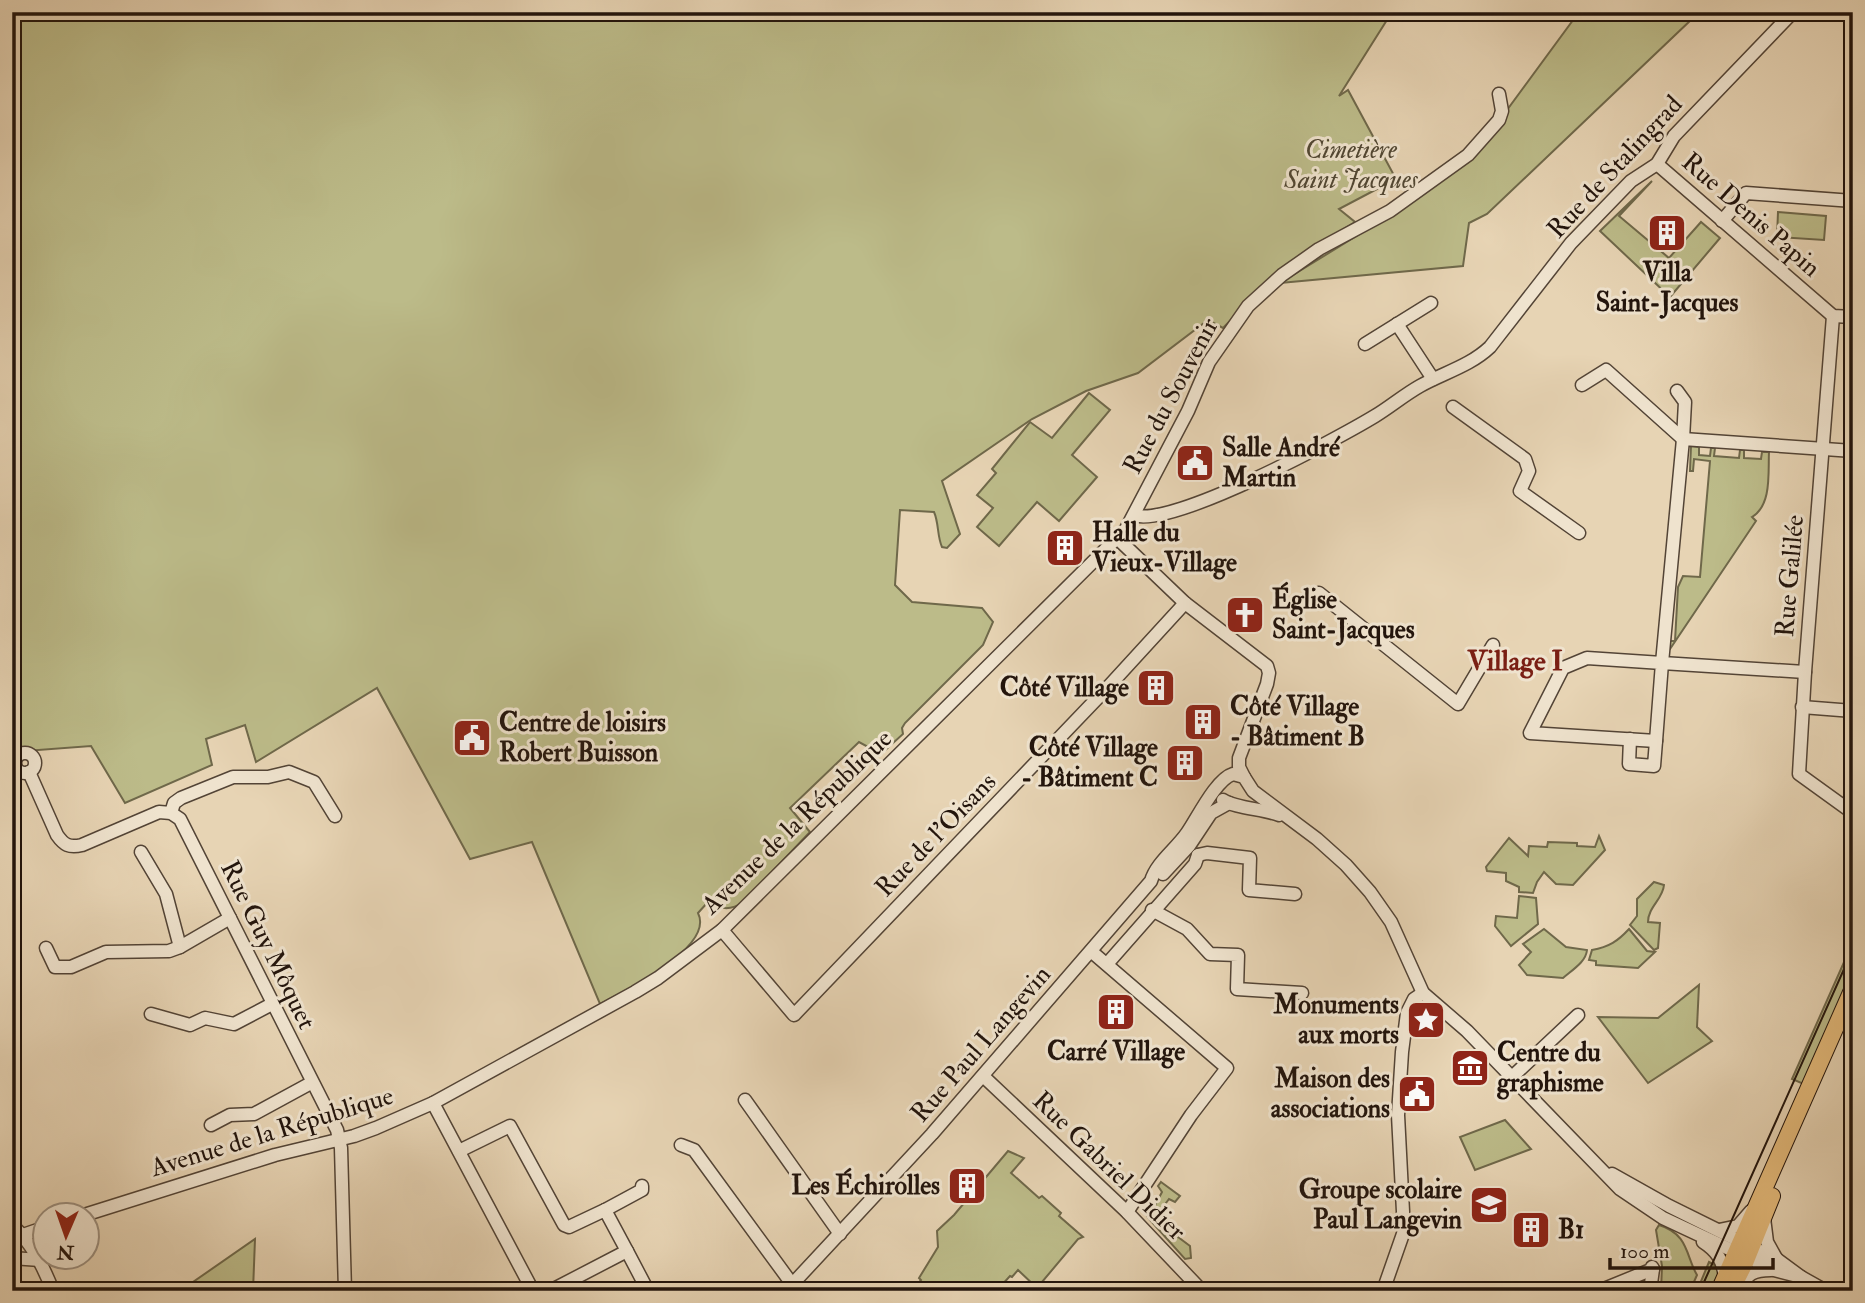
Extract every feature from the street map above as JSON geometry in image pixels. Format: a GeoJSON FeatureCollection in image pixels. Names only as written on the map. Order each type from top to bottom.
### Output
{"type":"FeatureCollection","features":[{"type":"Feature","properties":{"kind":"main road"},"geometry":{"type":"LineString","coordinates":[[1744,1249],[1762,1193],[1853,988]]}},
{"type":"Feature","properties":{"kind":"main road"},"geometry":{"type":"LineString","coordinates":[[1725,1287],[1764,1216],[1853,1014]]}},
{"type":"Feature","properties":{"kind":"street","name":"Rue de Stalingrad"},"geometry":{"type":"LineString","coordinates":[[1433,379],[1477,359],[1490,347],[1571,243],[1631,181],[1657,164],[1674,136],[1793,12]]}},
{"type":"Feature","properties":{"kind":"street","name":"Rue du Souvenir"},"geometry":{"type":"LineString","coordinates":[[1134,515],[1188,411],[1209,362],[1248,306],[1272,283],[1310,256],[1390,211],[1468,155],[1499,120],[1502,111],[1499,94]]}},
{"type":"Feature","properties":{"kind":"street","name":"Rue Denis Papin"},"geometry":{"type":"LineString","coordinates":[[1657,164],[1833,316]]}},
{"type":"Feature","properties":{"kind":"street"},"geometry":{"type":"LineString","coordinates":[[1722,220],[1746,193],[1853,201]]}},
{"type":"Feature","properties":{"kind":"street"},"geometry":{"type":"LineString","coordinates":[[1365,344],[1431,303]]}},
{"type":"Feature","properties":{"kind":"street"},"geometry":{"type":"LineString","coordinates":[[1833,316],[1853,317]]}},
{"type":"Feature","properties":{"kind":"street","name":"Rue Galilée"},"geometry":{"type":"LineString","coordinates":[[1833,316],[1799,774],[1853,813]]}},
{"type":"Feature","properties":{"kind":"street"},"geometry":{"type":"LineString","coordinates":[[1134,515],[1144,518],[1158,515],[1219,494],[1357,426],[1433,379],[1397,324]]}},
{"type":"Feature","properties":{"kind":"street"},"geometry":{"type":"LineString","coordinates":[[1582,385],[1606,370],[1683,439],[1853,451]]}},
{"type":"Feature","properties":{"kind":"street"},"geometry":{"type":"LineString","coordinates":[[1630,739],[1629,764],[1654,766],[1683,439],[1685,402],[1677,391]]}},
{"type":"Feature","properties":{"kind":"street"},"geometry":{"type":"LineString","coordinates":[[1453,407],[1525,459],[1528,471],[1520,491],[1579,533]]}},
{"type":"Feature","properties":{"kind":"street","name":"Avenue de la République"},"geometry":{"type":"LineString","coordinates":[[102,1209],[275,1155],[376,1128],[433,1103],[658,978],[722,930],[1117,538],[1134,515]]}},
{"type":"Feature","properties":{"kind":"street"},"geometry":{"type":"LineString","coordinates":[[1117,538],[1185,603],[1267,666],[1267,684],[1239,758],[1249,788],[1246,798],[1233,804]]}},
{"type":"Feature","properties":{"kind":"street"},"geometry":{"type":"LineString","coordinates":[[1319,593],[1458,704],[1493,645]]}},
{"type":"Feature","properties":{"kind":"street","name":"Rue de l'Oisans"},"geometry":{"type":"LineString","coordinates":[[722,930],[794,1015],[1092,705],[1185,603]]}},
{"type":"Feature","properties":{"kind":"street"},"geometry":{"type":"LineString","coordinates":[[1656,741],[1530,733],[1563,668],[1587,658],[1805,672]]}},
{"type":"Feature","properties":{"kind":"street"},"geometry":{"type":"LineString","coordinates":[[1802,706],[1853,711]]}},
{"type":"Feature","properties":{"kind":"street"},"geometry":{"type":"LineString","coordinates":[[1243,744],[1221,781],[1222,798],[1233,804],[1265,810],[1289,819]]}},
{"type":"Feature","properties":{"kind":"street"},"geometry":{"type":"LineString","coordinates":[[29,772],[57,835],[62,842],[70,846],[82,845],[155,813],[172,813],[174,803],[181,798],[233,777],[268,777],[289,772],[306,777],[320,789],[335,816]]}},
{"type":"Feature","properties":{"kind":"street"},"geometry":{"type":"LineString","coordinates":[[1221,781],[1233,774],[1246,780],[1253,791],[1317,839],[1370,892],[1391,922],[1423,993],[1467,1031],[1620,1189],[1669,1221],[1744,1249],[1826,1291]]}},
{"type":"Feature","properties":{"kind":"street","name":"Rue Paul Langevin"},"geometry":{"type":"LineString","coordinates":[[1190,846],[1221,781]]}},
{"type":"Feature","properties":{"kind":"street","name":"Rue Paul Langevin"},"geometry":{"type":"LineString","coordinates":[[681,1145],[694,1150],[789,1288],[983,1076],[1151,881],[1161,876],[1190,846],[1211,813],[1233,804]]}},
{"type":"Feature","properties":{"kind":"street","name":"Rue Guy Môquet"},"geometry":{"type":"LineString","coordinates":[[172,813],[180,819],[339,1139],[345,1291]]}},
{"type":"Feature","properties":{"kind":"street"},"geometry":{"type":"LineString","coordinates":[[1190,846],[1207,853],[1250,858],[1249,890],[1295,894]]}},
{"type":"Feature","properties":{"kind":"street"},"geometry":{"type":"LineString","coordinates":[[1107,964],[1195,864],[1190,846]]}},
{"type":"Feature","properties":{"kind":"street"},"geometry":{"type":"LineString","coordinates":[[141,852],[166,894],[180,947]]}},
{"type":"Feature","properties":{"kind":"street"},"geometry":{"type":"LineString","coordinates":[[1152,910],[1187,929],[1210,954],[1238,955],[1237,989],[1302,993]]}},
{"type":"Feature","properties":{"kind":"street"},"geometry":{"type":"LineString","coordinates":[[46,948],[55,967],[71,967],[106,952],[169,951],[230,918]]}},
{"type":"Feature","properties":{"kind":"street"},"geometry":{"type":"LineString","coordinates":[[1092,952],[1227,1068],[1191,1115],[1127,1212]]}},
{"type":"Feature","properties":{"kind":"street"},"geometry":{"type":"LineString","coordinates":[[1382,1291],[1404,1231],[1398,1115],[1402,1052],[1407,1013],[1414,999],[1423,993]]}},
{"type":"Feature","properties":{"kind":"street"},"geometry":{"type":"LineString","coordinates":[[151,1014],[190,1025],[205,1018],[234,1024],[272,1004]]}},
{"type":"Feature","properties":{"kind":"street"},"geometry":{"type":"LineString","coordinates":[[1512,1077],[1578,1015]]}},
{"type":"Feature","properties":{"kind":"street","name":"Rue Gabriel Didier"},"geometry":{"type":"LineString","coordinates":[[983,1076],[1127,1212],[1202,1291]]}},
{"type":"Feature","properties":{"kind":"street"},"geometry":{"type":"LineString","coordinates":[[211,1125],[230,1115],[254,1114],[311,1083]]}},
{"type":"Feature","properties":{"kind":"street"},"geometry":{"type":"LineString","coordinates":[[745,1100],[840,1234]]}},
{"type":"Feature","properties":{"kind":"street"},"geometry":{"type":"LineString","coordinates":[[433,1103],[533,1291]]}},
{"type":"Feature","properties":{"kind":"street"},"geometry":{"type":"LineString","coordinates":[[459,1152],[510,1126],[564,1225],[569,1227],[642,1191],[642,1186]]}},
{"type":"Feature","properties":{"kind":"street"},"geometry":{"type":"LineString","coordinates":[[1599,1167],[1719,1230],[1744,1249]]}},
{"type":"Feature","properties":{"kind":"street"},"geometry":{"type":"LineString","coordinates":[[1719,1230],[1738,1226],[1762,1193]]}},
{"type":"Feature","properties":{"kind":"street"},"geometry":{"type":"LineString","coordinates":[[605,1210],[648,1291]]}},
{"type":"Feature","properties":{"kind":"street"},"geometry":{"type":"LineString","coordinates":[[1764,1216],[1767,1242],[1776,1265]]}},
{"type":"Feature","properties":{"kind":"street"},"geometry":{"type":"LineString","coordinates":[[1669,1221],[1693,1222],[1796,1274]]}},
{"type":"Feature","properties":{"kind":"street"},"geometry":{"type":"LineString","coordinates":[[12,1225],[18,1239],[32,1252]]}},
{"type":"Feature","properties":{"kind":"street"},"geometry":{"type":"LineString","coordinates":[[1683,1227],[1713,1249],[1723,1265],[1725,1287]]}},
{"type":"Feature","properties":{"kind":"street"},"geometry":{"type":"LineString","coordinates":[[550,1291],[627,1251]]}},
{"type":"Feature","properties":{"kind":"street"},"geometry":{"type":"LineString","coordinates":[[12,1258],[32,1259]]}},
{"type":"Feature","properties":{"kind":"street"},"geometry":{"type":"LineString","coordinates":[[1738,1291],[1746,1277],[1755,1270],[1776,1265]]}},
{"type":"Feature","properties":{"kind":"street"},"geometry":{"type":"LineString","coordinates":[[1600,1291],[1652,1268],[1650,1291]]}},
{"type":"Feature","properties":{"kind":"street"},"geometry":{"type":"LineString","coordinates":[[45,1272],[53,1291]]}},
{"type":"Feature","properties":{"kind":"green space","name":"Cimetière Saint Jacques"},"geometry":{"type":"Polygon","coordinates":[[[12,12],[1392,12],[1339,96],[1348,90],[1396,179],[1339,209],[1355,222],[1304,253],[1275,275],[1223,328],[1208,320],[1138,373],[1086,391],[1032,419],[942,481],[960,534],[947,548],[940,543],[934,512],[900,510],[895,585],[912,602],[982,608],[993,622],[983,645],[905,723],[903,734],[881,754],[859,742],[790,808],[810,832],[743,902],[725,908],[707,903],[698,913],[700,926],[693,940],[681,954],[646,979],[600,1004],[532,842],[470,859],[377,688],[256,762],[245,725],[206,739],[212,765],[125,803],[91,746],[12,752],[12,12]]]}},
{"type":"Feature","properties":{"kind":"green space"},"geometry":{"type":"Polygon","coordinates":[[[1579,12],[1693,12],[1693,18],[1487,214],[1469,223],[1463,266],[1280,283],[1410,203],[1471,159],[1579,12]]]}},
{"type":"Feature","properties":{"kind":"green space"},"geometry":{"type":"Polygon","coordinates":[[[1652,181],[1619,216],[1669,258],[1701,222],[1720,238],[1670,297],[1600,231],[1652,181]]]}},
{"type":"Feature","properties":{"kind":"green space"},"geometry":{"type":"Polygon","coordinates":[[[1778,212],[1826,216],[1824,240],[1777,237],[1778,212]]]}},
{"type":"Feature","properties":{"kind":"green space"},"geometry":{"type":"Polygon","coordinates":[[[1089,393],[1110,410],[1072,455],[1097,477],[1059,521],[1037,502],[999,546],[977,527],[993,508],[977,495],[996,473],[992,469],[1030,422],[1052,438],[1089,393]]]}},
{"type":"Feature","properties":{"kind":"green space"},"geometry":{"type":"Polygon","coordinates":[[[1691,446],[1699,447],[1699,455],[1710,456],[1711,448],[1715,448],[1714,456],[1739,458],[1740,450],[1744,450],[1744,458],[1761,459],[1762,452],[1769,452],[1768,488],[1763,505],[1752,517],[1756,521],[1670,649],[1667,649],[1667,641],[1675,641],[1678,587],[1683,576],[1700,577],[1710,461],[1694,459],[1693,471],[1690,471],[1691,446]]]}},
{"type":"Feature","properties":{"kind":"green space"},"geometry":{"type":"Polygon","coordinates":[[[1599,836],[1605,850],[1573,885],[1556,884],[1544,872],[1533,893],[1519,892],[1519,887],[1506,881],[1506,873],[1487,871],[1486,867],[1509,838],[1528,856],[1529,846],[1547,847],[1548,842],[1595,847],[1599,836]]]}},
{"type":"Feature","properties":{"kind":"green space"},"geometry":{"type":"Polygon","coordinates":[[[1654,882],[1664,885],[1648,922],[1660,923],[1658,948],[1654,950],[1630,925],[1637,916],[1637,899],[1654,882]]]}},
{"type":"Feature","properties":{"kind":"green space"},"geometry":{"type":"Polygon","coordinates":[[[1519,896],[1536,898],[1538,924],[1511,946],[1495,926],[1496,916],[1517,918],[1519,896]]]}},
{"type":"Feature","properties":{"kind":"green space"},"geometry":{"type":"Polygon","coordinates":[[[1544,929],[1566,947],[1587,950],[1581,962],[1563,978],[1527,975],[1519,965],[1531,952],[1523,944],[1544,929]]]}},
{"type":"Feature","properties":{"kind":"green space"},"geometry":{"type":"Polygon","coordinates":[[[1629,929],[1647,951],[1655,952],[1638,968],[1596,965],[1596,961],[1589,960],[1592,950],[1613,943],[1629,929]]]}},
{"type":"Feature","properties":{"kind":"green space"},"geometry":{"type":"Polygon","coordinates":[[[1853,942],[1853,980],[1806,1085],[1792,1079],[1853,942]]]}},
{"type":"Feature","properties":{"kind":"green space"},"geometry":{"type":"Polygon","coordinates":[[[1699,985],[1697,1027],[1712,1041],[1648,1083],[1598,1017],[1658,1018],[1699,985]]]}},
{"type":"Feature","properties":{"kind":"green space"},"geometry":{"type":"Polygon","coordinates":[[[1505,1120],[1531,1149],[1475,1170],[1460,1137],[1505,1120]]]}},
{"type":"Feature","properties":{"kind":"green space"},"geometry":{"type":"Polygon","coordinates":[[[1008,1151],[1024,1158],[1011,1173],[1039,1198],[1042,1196],[1061,1213],[1059,1216],[1083,1237],[1078,1239],[1037,1288],[1018,1270],[999,1288],[1000,1291],[912,1291],[921,1280],[919,1278],[938,1247],[937,1231],[1008,1151]]]}},
{"type":"Feature","properties":{"kind":"green space"},"geometry":{"type":"Polygon","coordinates":[[[1161,1182],[1180,1196],[1175,1202],[1169,1199],[1154,1219],[1190,1246],[1191,1258],[1185,1259],[1142,1208],[1151,1213],[1162,1192],[1158,1186],[1161,1182]]]}},
{"type":"Feature","properties":{"kind":"green space"},"geometry":{"type":"Polygon","coordinates":[[[1659,1225],[1676,1234],[1685,1247],[1697,1275],[1690,1291],[1661,1291],[1662,1266],[1656,1230],[1659,1225]]]}},
{"type":"Feature","properties":{"kind":"green space"},"geometry":{"type":"Polygon","coordinates":[[[255,1239],[253,1291],[180,1291],[255,1239]]]}},
{"type":"Feature","properties":{"kind":"green space"},"geometry":{"type":"Polygon","coordinates":[[[1709,1262],[1720,1268],[1714,1291],[1697,1291],[1709,1262]]]}},
{"type":"Feature","properties":{"kind":"tram line"},"geometry":{"type":"LineString","coordinates":[[1700,1291],[1853,949]]}},
{"type":"Feature","properties":{"kind":"place","name":"Villa Saint-Jacques"},"geometry":{"type":"Point","coordinates":[1667,233]}},
{"type":"Feature","properties":{"kind":"place","name":"Salle André Martin"},"geometry":{"type":"Point","coordinates":[1195,463]}},
{"type":"Feature","properties":{"kind":"place","name":"Halle du Vieux-Village"},"geometry":{"type":"Point","coordinates":[1065,548]}},
{"type":"Feature","properties":{"kind":"place","name":"Église Saint-Jacques"},"geometry":{"type":"Point","coordinates":[1245,615]}},
{"type":"Feature","properties":{"kind":"place","name":"Côté Village"},"geometry":{"type":"Point","coordinates":[1156,688]}},
{"type":"Feature","properties":{"kind":"place","name":"Côté Village - Bâtiment B"},"geometry":{"type":"Point","coordinates":[1203,722]}},
{"type":"Feature","properties":{"kind":"place","name":"Centre de loisirs Robert Buisson"},"geometry":{"type":"Point","coordinates":[472,738]}},
{"type":"Feature","properties":{"kind":"place","name":"Côté Village - Bâtiment C"},"geometry":{"type":"Point","coordinates":[1185,763]}},
{"type":"Feature","properties":{"kind":"place","name":"Carré Village"},"geometry":{"type":"Point","coordinates":[1116,1012]}},
{"type":"Feature","properties":{"kind":"place","name":"Monuments aux morts"},"geometry":{"type":"Point","coordinates":[1426,1020]}},
{"type":"Feature","properties":{"kind":"place","name":"Centre du graphisme"},"geometry":{"type":"Point","coordinates":[1470,1068]}},
{"type":"Feature","properties":{"kind":"place","name":"Maison des associations"},"geometry":{"type":"Point","coordinates":[1417,1094]}},
{"type":"Feature","properties":{"kind":"place","name":"Les Échirolles"},"geometry":{"type":"Point","coordinates":[967,1186]}},
{"type":"Feature","properties":{"kind":"place","name":"Groupe scolaire Paul Langevin"},"geometry":{"type":"Point","coordinates":[1489,1205]}},
{"type":"Feature","properties":{"kind":"place","name":"B1"},"geometry":{"type":"Point","coordinates":[1531,1230]}},
{"type":"Feature","properties":{"kind":"district","name":"Village I"},"geometry":{"type":"Point","coordinates":[1515,661]}}]}
